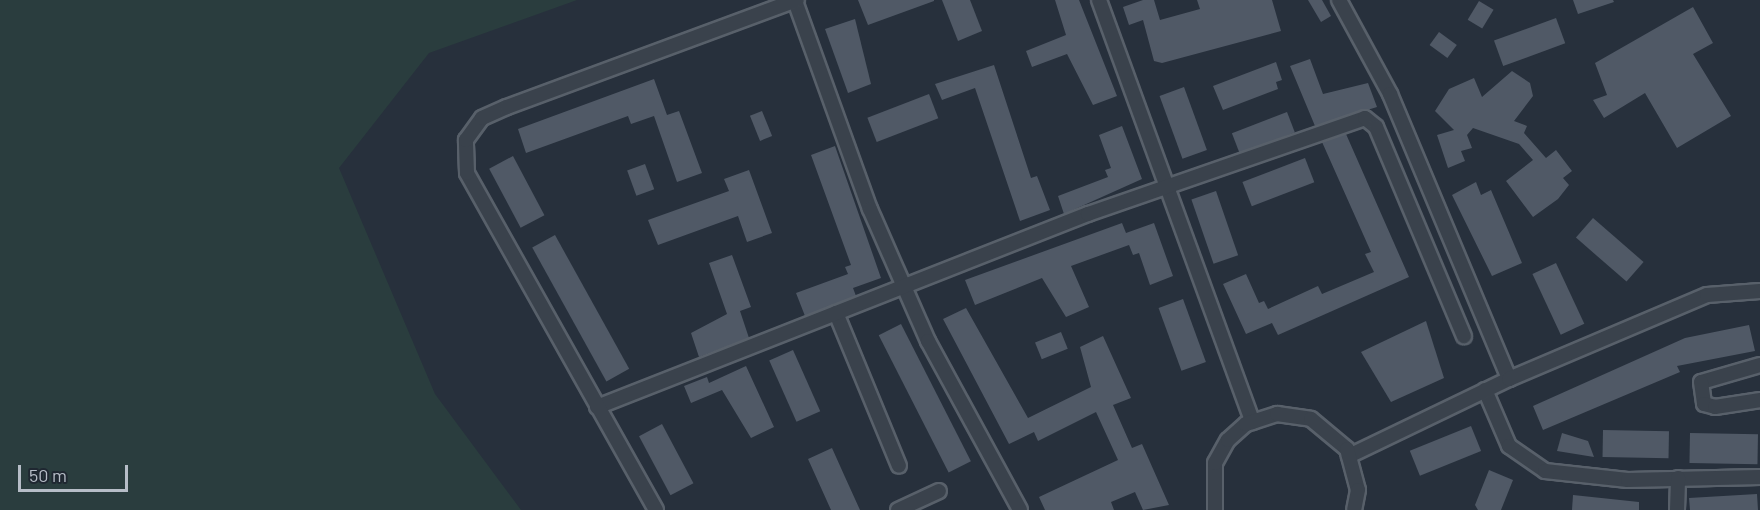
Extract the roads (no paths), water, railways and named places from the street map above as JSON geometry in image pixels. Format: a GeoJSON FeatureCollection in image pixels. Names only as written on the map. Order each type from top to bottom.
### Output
{"type":"FeatureCollection","features":[{"type":"Feature","properties":{"kind":"street"},"geometry":{"type":"LineString","coordinates":[[657,510],[467,173],[463,155],[470,131],[507,107],[796,0],[831,109],[904,286],[1020,510]]}},
{"type":"Feature","properties":{"kind":"street"},"geometry":{"type":"LineString","coordinates":[[1099,0],[1253,422]]}},
{"type":"Feature","properties":{"kind":"street"},"geometry":{"type":"LineString","coordinates":[[1339,0],[1390,94],[1509,379]]}},
{"type":"Feature","properties":{"kind":"street"},"geometry":{"type":"LineString","coordinates":[[597,407],[1166,186],[1372,118],[1464,336]]}},
{"type":"Feature","properties":{"kind":"street"},"geometry":{"type":"LineString","coordinates":[[1445,290],[1468,279]]}},
{"type":"Feature","properties":{"kind":"street"},"geometry":{"type":"LineString","coordinates":[[1349,456],[1509,379],[1707,295],[1760,291]]}},
{"type":"Feature","properties":{"kind":"street"},"geometry":{"type":"LineString","coordinates":[[836,314],[899,466]]}},
{"type":"Feature","properties":{"kind":"street"},"geometry":{"type":"LineString","coordinates":[[1760,365],[1701,382],[1704,404],[1715,407],[1760,400]]}},
{"type":"Feature","properties":{"kind":"street"},"geometry":{"type":"LineString","coordinates":[[1485,390],[1509,446],[1545,471],[1589,478],[1760,477]]}},
{"type":"Feature","properties":{"kind":"street"},"geometry":{"type":"LineString","coordinates":[[1215,510],[1215,464],[1228,440],[1253,422],[1277,414],[1311,418],[1330,429],[1349,456],[1358,490],[1354,510]]}},
{"type":"Feature","properties":{"kind":"street"},"geometry":{"type":"LineString","coordinates":[[1677,510],[1678,478]]}},
{"type":"Feature","properties":{"kind":"street"},"geometry":{"type":"LineString","coordinates":[[898,510],[939,491]]}}]}
